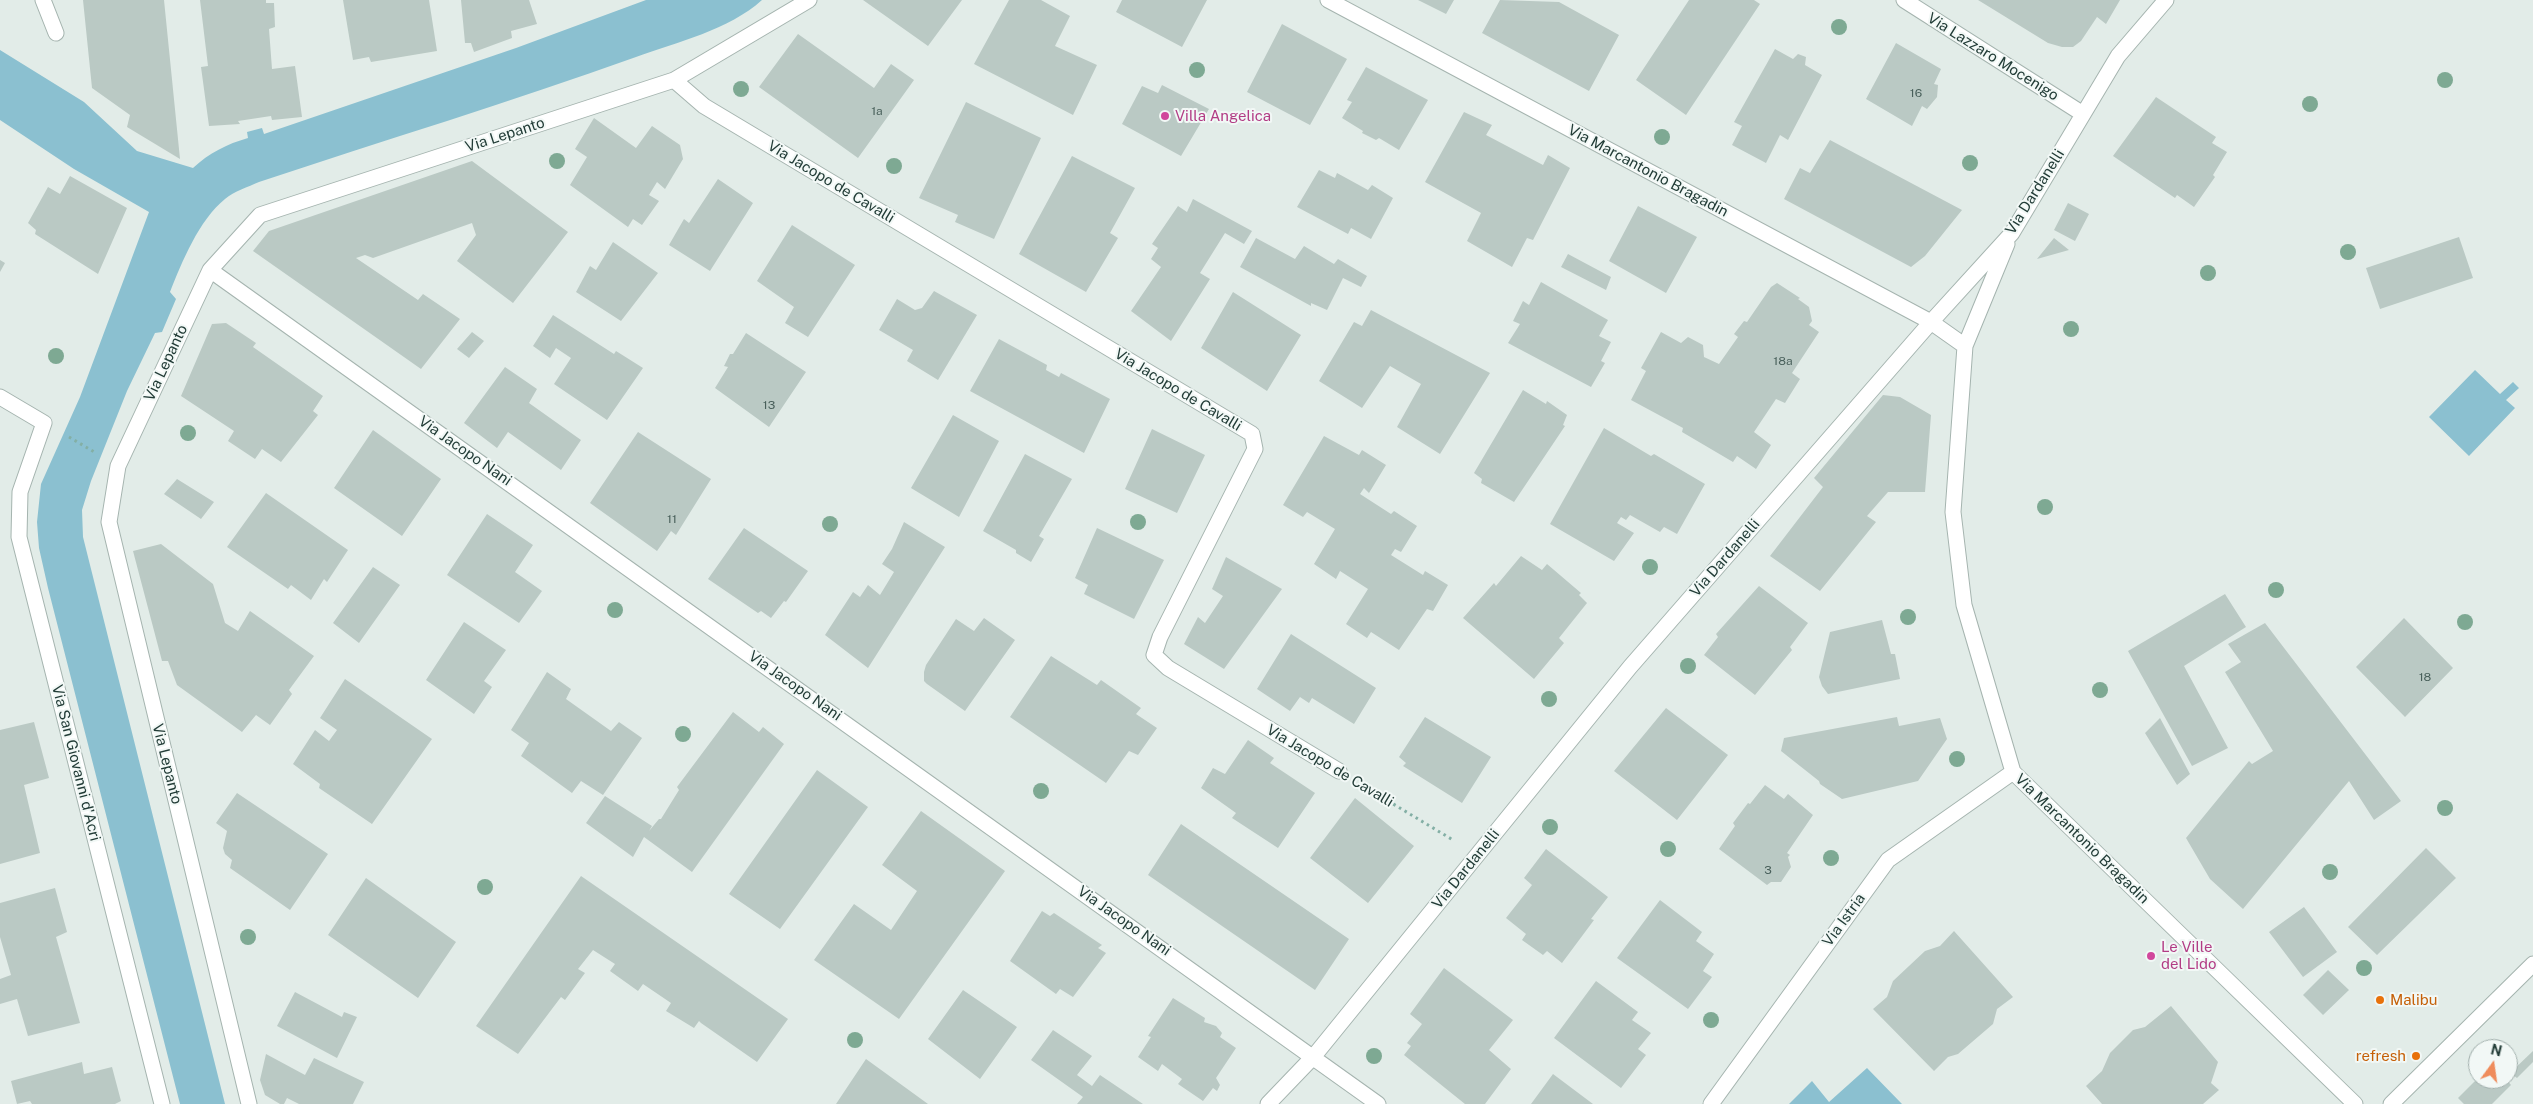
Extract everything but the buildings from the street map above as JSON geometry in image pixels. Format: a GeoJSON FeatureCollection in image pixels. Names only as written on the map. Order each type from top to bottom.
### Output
{"type":"FeatureCollection","features":[{"type":"Feature","properties":{"kind":"street"},"geometry":{"type":"LineString","coordinates":[[43,0],[56,33]]}},
{"type":"Feature","properties":{"kind":"street","name":"Via Lepanto"},"geometry":{"type":"LineString","coordinates":[[249,1104],[109,522],[118,466],[210,270],[260,215],[674,80],[809,0]]}},
{"type":"Feature","properties":{"kind":"street","name":"Via Marcantonio Bragadin"},"geometry":{"type":"LineString","coordinates":[[1328,0],[1931,322],[1965,346]]}},
{"type":"Feature","properties":{"kind":"street","name":"Via Lazzaro Mocenigo"},"geometry":{"type":"LineString","coordinates":[[1904,0],[2083,114]]}},
{"type":"Feature","properties":{"kind":"street","name":"Via Dardanelli"},"geometry":{"type":"LineString","coordinates":[[1268,1104],[1314,1056],[1630,667],[1931,322],[2012,233],[2118,56],[2166,0]]}},
{"type":"Feature","properties":{"kind":"street","name":"Via Jacopo de Cavalli"},"geometry":{"type":"LineString","coordinates":[[674,80],[704,106],[1252,434],[1255,449],[1160,637],[1154,656],[1168,668],[1339,771]]}},
{"type":"Feature","properties":{"kind":"street","name":"Via Marcantonio Bragadin"},"geometry":{"type":"LineString","coordinates":[[2012,233],[1965,346],[1953,512],[1964,605],[2013,772],[2355,1104]]}},
{"type":"Feature","properties":{"kind":"street","name":"Via Jacopo Nani"},"geometry":{"type":"LineString","coordinates":[[210,270],[1314,1056],[1378,1104]]}},
{"type":"Feature","properties":{"kind":"street","name":"Via San Giovanni d'Acri"},"geometry":{"type":"LineString","coordinates":[[0,397],[44,423],[20,492],[19,537],[162,1104]]}},
{"type":"Feature","properties":{"kind":"street","name":"Via Istria"},"geometry":{"type":"LineString","coordinates":[[1711,1104],[1888,860],[2013,772]]}},
{"type":"Feature","properties":{"kind":"street"},"geometry":{"type":"LineString","coordinates":[[2391,1104],[2533,964]]}},
{"type":"Feature","properties":{"kind":"path"},"geometry":{"type":"LineString","coordinates":[[68,436],[101,456]]}},
{"type":"Feature","properties":{"kind":"path","name":"Via Jacopo de Cavalli"},"geometry":{"type":"LineString","coordinates":[[1339,771],[1478,855]]}},
{"type":"Feature","properties":{"kind":"water"},"geometry":{"type":"Polygon","coordinates":[[[646,0],[762,0],[734,19],[702,34],[542,90],[241,189],[225,199],[216,208],[207,218],[192,242],[170,292],[176,299],[162,332],[155,333],[127,391],[91,481],[82,510],[83,537],[225,1104],[180,1104],[48,588],[39,548],[37,522],[41,484],[80,397],[149,212],[74,169],[0,120],[0,50],[84,102],[137,151],[193,168],[219,150],[248,138],[247,132],[262,128],[264,134],[516,48],[646,0]]]}},
{"type":"Feature","properties":{"kind":"water"},"geometry":{"type":"Polygon","coordinates":[[[2475,370],[2500,394],[2513,382],[2519,388],[2506,400],[2515,408],[2469,456],[2429,417],[2475,370]]]}},
{"type":"Feature","properties":{"kind":"water"},"geometry":{"type":"Polygon","coordinates":[[[1867,1068],[1902,1104],[1789,1104],[1812,1081],[1829,1102],[1867,1068]]]}},
{"type":"Feature","properties":{"kind":"place","name":"Villa Angelica"},"geometry":{"type":"Point","coordinates":[1165,116]}},
{"type":"Feature","properties":{"kind":"place","name":"Le Ville del Lido"},"geometry":{"type":"Point","coordinates":[2151,956]}},
{"type":"Feature","properties":{"kind":"place","name":"Malibu"},"geometry":{"type":"Point","coordinates":[2380,1000]}},
{"type":"Feature","properties":{"kind":"place","name":"refresh"},"geometry":{"type":"Point","coordinates":[2416,1056]}}]}
